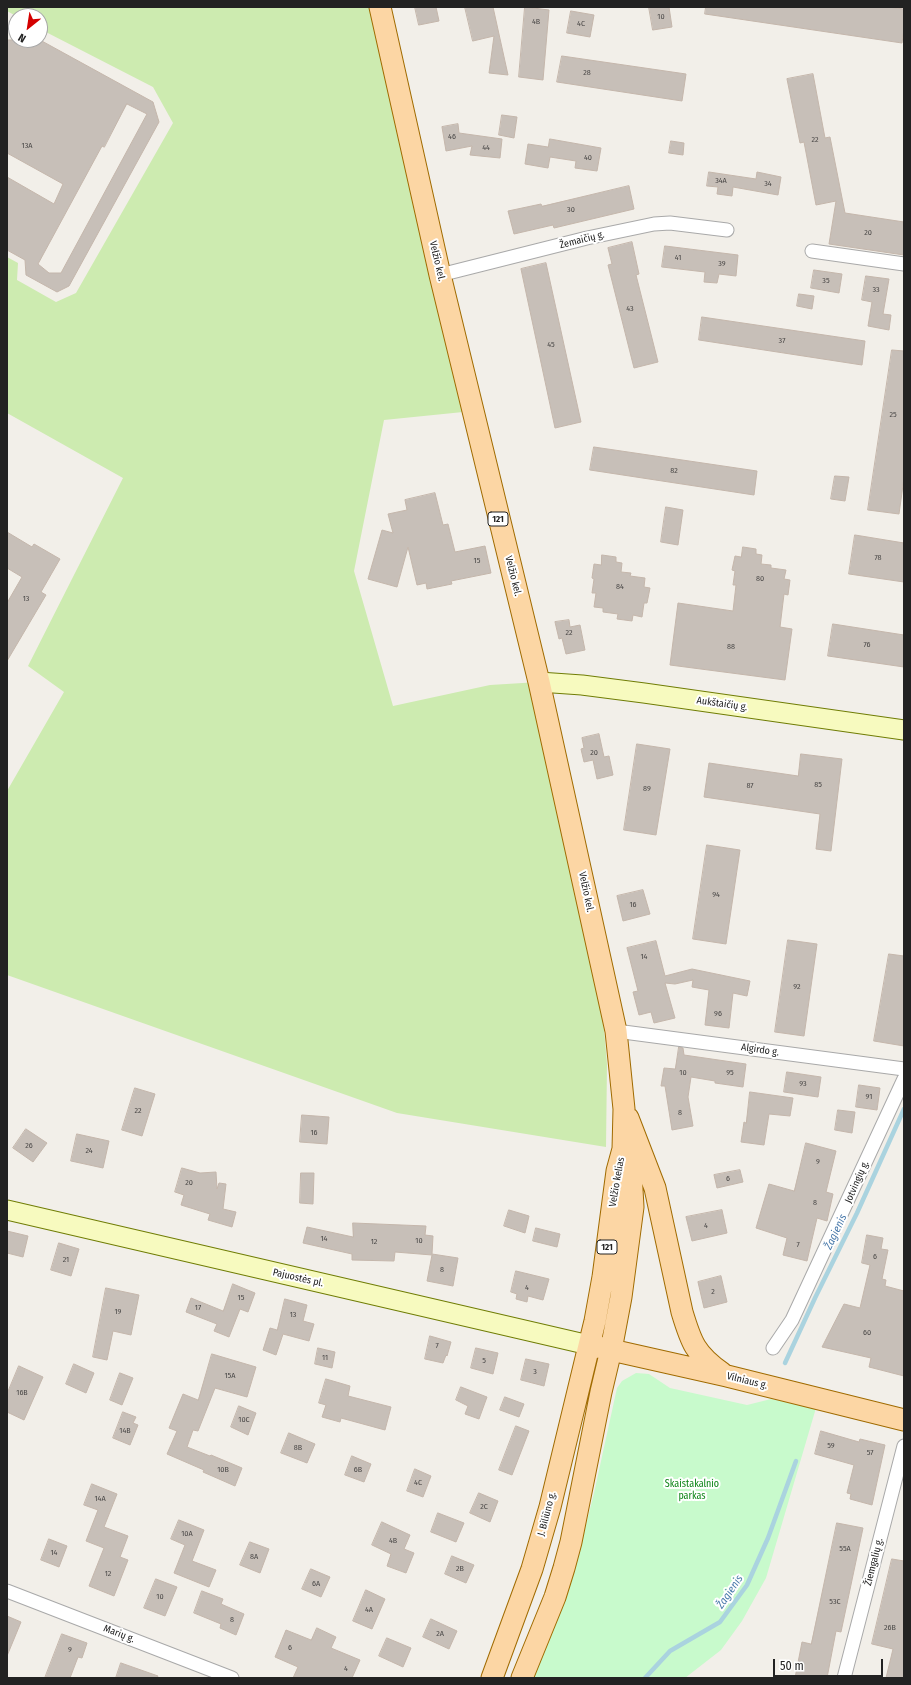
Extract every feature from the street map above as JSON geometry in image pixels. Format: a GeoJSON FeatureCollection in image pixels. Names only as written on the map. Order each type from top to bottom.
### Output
{"type":"FeatureCollection","features":[{"type":"Feature","properties":{"kind":"main road","name":"Velžio kel."},"geometry":{"type":"LineString","coordinates":[[380,7],[440,275],[540,682],[616,1031],[624,1109],[623,1149]]}},
{"type":"Feature","properties":{"kind":"main road","name":"Aukštaičių g."},"geometry":{"type":"LineString","coordinates":[[540,682],[582,685],[644,693],[904,730]]}},
{"type":"Feature","properties":{"kind":"main road"},"geometry":{"type":"LineString","coordinates":[[624,1109],[655,1188],[682,1312],[688,1331],[694,1346],[701,1356],[727,1376]]}},
{"type":"Feature","properties":{"kind":"main road","name":"Velžio kelias"},"geometry":{"type":"LineString","coordinates":[[589,1345],[603,1277],[617,1171],[623,1149]]}},
{"type":"Feature","properties":{"kind":"main road","name":"Velžio kelias"},"geometry":{"type":"LineString","coordinates":[[611,1350],[621,1297],[633,1207],[631,1172],[623,1149]]}},
{"type":"Feature","properties":{"kind":"main road","name":"Pajuostės pl."},"geometry":{"type":"LineString","coordinates":[[7,1210],[589,1345]]}},
{"type":"Feature","properties":{"kind":"main road","name":"Vilniaus g."},"geometry":{"type":"LineString","coordinates":[[589,1345],[727,1376],[904,1420]]}},
{"type":"Feature","properties":{"kind":"main road","name":"J. Biliūno g."},"geometry":{"type":"LineString","coordinates":[[492,1678],[532,1569],[550,1507],[589,1345]]}},
{"type":"Feature","properties":{"kind":"main road"},"geometry":{"type":"LineString","coordinates":[[522,1678],[555,1597],[564,1568],[571,1542],[601,1392],[611,1350]]}},
{"type":"Feature","properties":{"kind":"street","name":"Žemaičių g."},"geometry":{"type":"LineString","coordinates":[[440,275],[587,238],[654,224],[670,223],[727,230]]}},
{"type":"Feature","properties":{"kind":"street"},"geometry":{"type":"LineString","coordinates":[[812,250],[904,264]]}},
{"type":"Feature","properties":{"kind":"street","name":"Algirdo g."},"geometry":{"type":"LineString","coordinates":[[616,1031],[904,1069]]}},
{"type":"Feature","properties":{"kind":"street","name":"Jotvingių g."},"geometry":{"type":"LineString","coordinates":[[773,1348],[792,1320],[904,1079]]}},
{"type":"Feature","properties":{"kind":"street","name":"Žiemgalių g."},"geometry":{"type":"LineString","coordinates":[[844,1678],[904,1446]]}},
{"type":"Feature","properties":{"kind":"street","name":"Marių g."},"geometry":{"type":"LineString","coordinates":[[7,1591],[232,1678]]}},
{"type":"Feature","properties":{"kind":"green space"},"geometry":{"type":"Polygon","coordinates":[[[7,7],[382,7],[473,411],[384,420],[354,571],[393,706],[490,685],[539,682],[602,1007],[607,1064],[606,1147],[397,1113],[7,975],[7,791],[64,692],[28,666],[123,478],[7,413],[7,257],[18,263],[17,280],[56,302],[76,293],[173,123],[153,87],[48,33],[48,8],[8,8],[7,11],[7,7]]]}},
{"type":"Feature","properties":{"kind":"green space","name":"Skaistakalnio parkas"},"geometry":{"type":"Polygon","coordinates":[[[636,1373],[649,1374],[670,1388],[747,1405],[771,1399],[816,1408],[766,1578],[742,1621],[721,1650],[685,1678],[532,1678],[579,1553],[617,1388],[622,1381],[636,1373]]]}},
{"type":"Feature","properties":{"kind":"building"},"geometry":{"type":"Polygon","coordinates":[[[415,7],[436,7],[439,21],[419,25],[415,7]]]}},
{"type":"Feature","properties":{"kind":"building"},"geometry":{"type":"Polygon","coordinates":[[[465,7],[493,7],[508,75],[489,73],[494,36],[473,41],[465,7]]]}},
{"type":"Feature","properties":{"kind":"building"},"geometry":{"type":"Polygon","coordinates":[[[525,7],[549,10],[543,80],[519,77],[525,7]]]}},
{"type":"Feature","properties":{"kind":"building"},"geometry":{"type":"Polygon","coordinates":[[[649,7],[669,7],[672,27],[653,30],[649,7]]]}},
{"type":"Feature","properties":{"kind":"building"},"geometry":{"type":"Polygon","coordinates":[[[706,7],[888,7],[904,9],[902,43],[705,14],[706,7]]]}},
{"type":"Feature","properties":{"kind":"building"},"geometry":{"type":"Polygon","coordinates":[[[571,11],[594,15],[590,37],[567,33],[571,11]]]}},
{"type":"Feature","properties":{"kind":"building"},"geometry":{"type":"Polygon","coordinates":[[[7,40],[8,48],[48,48],[48,44],[153,102],[159,122],[69,286],[57,292],[26,275],[25,260],[7,250],[7,177],[54,204],[63,184],[7,153],[7,40]],[[127,104],[104,147],[102,146],[38,264],[49,273],[61,273],[147,114],[127,104]]]}},
{"type":"Feature","properties":{"kind":"building"},"geometry":{"type":"Polygon","coordinates":[[[562,56],[686,74],[682,101],[557,82],[562,56]]]}},
{"type":"Feature","properties":{"kind":"building"},"geometry":{"type":"Polygon","coordinates":[[[813,74],[825,138],[830,137],[845,213],[904,222],[904,255],[829,244],[836,201],[816,205],[804,142],[800,143],[787,79],[813,74]]]}},
{"type":"Feature","properties":{"kind":"building"},"geometry":{"type":"Polygon","coordinates":[[[502,115],[517,117],[514,138],[499,135],[502,115]]]}},
{"type":"Feature","properties":{"kind":"building"},"geometry":{"type":"Polygon","coordinates":[[[458,124],[459,133],[502,139],[500,158],[470,155],[472,146],[446,151],[442,127],[458,124]]]}},
{"type":"Feature","properties":{"kind":"building"},"geometry":{"type":"Polygon","coordinates":[[[550,139],[601,148],[597,171],[575,168],[576,161],[550,157],[548,168],[525,164],[528,144],[548,147],[550,139]]]}},
{"type":"Feature","properties":{"kind":"building"},"geometry":{"type":"Polygon","coordinates":[[[671,141],[684,143],[683,155],[669,153],[671,141]]]}},
{"type":"Feature","properties":{"kind":"building"},"geometry":{"type":"Polygon","coordinates":[[[709,172],[756,179],[757,172],[781,177],[778,195],[733,187],[732,196],[717,194],[718,187],[707,186],[709,172]]]}},
{"type":"Feature","properties":{"kind":"building"},"geometry":{"type":"Polygon","coordinates":[[[629,186],[634,209],[554,228],[553,225],[514,234],[508,211],[541,204],[542,206],[629,186]]]}},
{"type":"Feature","properties":{"kind":"building"},"geometry":{"type":"Polygon","coordinates":[[[632,242],[639,274],[636,275],[658,362],[634,368],[608,265],[612,264],[608,248],[632,242]]]}},
{"type":"Feature","properties":{"kind":"building"},"geometry":{"type":"Polygon","coordinates":[[[665,246],[738,255],[736,276],[719,274],[717,283],[704,282],[705,272],[662,267],[665,246]]]}},
{"type":"Feature","properties":{"kind":"building"},"geometry":{"type":"Polygon","coordinates":[[[546,263],[581,422],[555,428],[521,269],[546,263]]]}},
{"type":"Feature","properties":{"kind":"building"},"geometry":{"type":"Polygon","coordinates":[[[814,270],[842,274],[839,293],[811,288],[814,270]]]}},
{"type":"Feature","properties":{"kind":"building"},"geometry":{"type":"Polygon","coordinates":[[[866,276],[889,279],[883,314],[891,315],[889,330],[868,326],[872,302],[862,300],[866,276]]]}},
{"type":"Feature","properties":{"kind":"building"},"geometry":{"type":"Polygon","coordinates":[[[799,294],[814,296],[812,309],[797,306],[799,294]]]}},
{"type":"Feature","properties":{"kind":"building"},"geometry":{"type":"Polygon","coordinates":[[[702,317],[865,341],[862,365],[699,340],[702,317]]]}},
{"type":"Feature","properties":{"kind":"building"},"geometry":{"type":"Polygon","coordinates":[[[892,350],[904,351],[904,478],[899,514],[868,510],[892,350]]]}},
{"type":"Feature","properties":{"kind":"building"},"geometry":{"type":"Polygon","coordinates":[[[594,447],[757,471],[754,495],[590,470],[594,447]]]}},
{"type":"Feature","properties":{"kind":"building"},"geometry":{"type":"Polygon","coordinates":[[[835,476],[849,477],[845,501],[831,499],[835,476]]]}},
{"type":"Feature","properties":{"kind":"building"},"geometry":{"type":"Polygon","coordinates":[[[435,493],[443,525],[448,524],[455,552],[485,546],[491,573],[451,581],[452,584],[427,589],[426,583],[417,585],[408,547],[397,587],[368,579],[382,530],[393,533],[388,514],[407,510],[405,500],[435,493]]]}},
{"type":"Feature","properties":{"kind":"building"},"geometry":{"type":"Polygon","coordinates":[[[666,507],[683,510],[678,545],[661,542],[666,507]]]}},
{"type":"Feature","properties":{"kind":"building"},"geometry":{"type":"Polygon","coordinates":[[[7,532],[32,547],[34,544],[60,559],[41,592],[46,595],[7,661],[7,603],[22,577],[7,568],[7,532]]]}},
{"type":"Feature","properties":{"kind":"building"},"geometry":{"type":"Polygon","coordinates":[[[855,535],[904,543],[904,582],[849,574],[855,535]]]}},
{"type":"Feature","properties":{"kind":"building"},"geometry":{"type":"Polygon","coordinates":[[[743,547],[756,549],[756,554],[762,555],[761,564],[771,565],[771,568],[786,570],[784,579],[790,580],[788,595],[784,594],[780,627],[792,629],[785,680],[670,665],[678,603],[733,611],[736,585],[733,585],[735,571],[732,570],[735,556],[741,557],[743,547]]]}},
{"type":"Feature","properties":{"kind":"building"},"geometry":{"type":"Polygon","coordinates":[[[602,555],[616,557],[616,562],[622,563],[621,572],[631,573],[630,576],[645,578],[644,587],[650,588],[647,603],[644,603],[642,617],[633,615],[632,621],[617,619],[618,614],[603,612],[603,608],[594,607],[596,593],[592,593],[594,579],[592,578],[594,564],[601,565],[602,555]]]}},
{"type":"Feature","properties":{"kind":"building"},"geometry":{"type":"Polygon","coordinates":[[[569,620],[570,627],[580,625],[585,650],[566,654],[562,638],[559,639],[555,622],[569,620]]]}},
{"type":"Feature","properties":{"kind":"building"},"geometry":{"type":"Polygon","coordinates":[[[833,624],[904,635],[904,667],[828,656],[833,624]]]}},
{"type":"Feature","properties":{"kind":"building"},"geometry":{"type":"Polygon","coordinates":[[[599,734],[604,757],[609,756],[613,775],[597,779],[593,760],[584,762],[581,749],[584,748],[582,738],[599,734]]]}},
{"type":"Feature","properties":{"kind":"building"},"geometry":{"type":"Polygon","coordinates":[[[637,744],[670,749],[656,835],[624,830],[637,744]]]}},
{"type":"Feature","properties":{"kind":"building"},"geometry":{"type":"Polygon","coordinates":[[[801,754],[842,759],[831,851],[816,849],[820,814],[704,797],[709,763],[798,776],[801,754]]]}},
{"type":"Feature","properties":{"kind":"building"},"geometry":{"type":"Polygon","coordinates":[[[707,845],[740,850],[726,944],[693,939],[707,845]]]}},
{"type":"Feature","properties":{"kind":"building"},"geometry":{"type":"Polygon","coordinates":[[[643,890],[650,914],[623,921],[617,896],[643,890]]]}},
{"type":"Feature","properties":{"kind":"building"},"geometry":{"type":"Polygon","coordinates":[[[788,940],[817,944],[804,1036],[775,1032],[788,940]]]}},
{"type":"Feature","properties":{"kind":"building"},"geometry":{"type":"Polygon","coordinates":[[[656,941],[665,976],[692,969],[750,981],[747,996],[733,993],[729,1028],[705,1025],[709,990],[692,987],[693,980],[675,984],[665,983],[675,1018],[654,1023],[651,1012],[639,1015],[633,992],[638,991],[627,948],[656,941]]]}},
{"type":"Feature","properties":{"kind":"building"},"geometry":{"type":"Polygon","coordinates":[[[889,954],[904,956],[904,1046],[874,1041],[889,954]]]}},
{"type":"Feature","properties":{"kind":"building"},"geometry":{"type":"Polygon","coordinates":[[[679,1047],[683,1048],[684,1055],[746,1064],[743,1087],[715,1083],[715,1081],[691,1077],[688,1097],[693,1126],[672,1130],[665,1086],[661,1086],[664,1068],[675,1069],[679,1047]]]}},
{"type":"Feature","properties":{"kind":"building"},"geometry":{"type":"Polygon","coordinates":[[[787,1072],[821,1077],[818,1097],[784,1092],[787,1072]]]}},
{"type":"Feature","properties":{"kind":"building"},"geometry":{"type":"Polygon","coordinates":[[[859,1085],[880,1088],[877,1110],[856,1107],[859,1085]]]}},
{"type":"Feature","properties":{"kind":"building"},"geometry":{"type":"Polygon","coordinates":[[[135,1088],[155,1094],[142,1136],[122,1130],[135,1088]]]}},
{"type":"Feature","properties":{"kind":"building"},"geometry":{"type":"Polygon","coordinates":[[[750,1092],[793,1098],[790,1116],[769,1114],[764,1145],[741,1142],[744,1122],[746,1123],[750,1092]]]}},
{"type":"Feature","properties":{"kind":"building"},"geometry":{"type":"Polygon","coordinates":[[[838,1110],[855,1112],[852,1133],[835,1130],[838,1110]]]}},
{"type":"Feature","properties":{"kind":"building"},"geometry":{"type":"Polygon","coordinates":[[[302,1115],[329,1117],[327,1144],[300,1142],[302,1115]]]}},
{"type":"Feature","properties":{"kind":"building"},"geometry":{"type":"Polygon","coordinates":[[[26,1129],[47,1143],[33,1162],[13,1148],[26,1129]]]}},
{"type":"Feature","properties":{"kind":"building"},"geometry":{"type":"Polygon","coordinates":[[[77,1134],[109,1141],[103,1168],[71,1161],[77,1134]]]}},
{"type":"Feature","properties":{"kind":"building"},"geometry":{"type":"Polygon","coordinates":[[[806,1143],[836,1151],[826,1192],[833,1194],[827,1221],[817,1218],[807,1261],[783,1255],[787,1238],[756,1228],[769,1184],[794,1191],[806,1143]]]}},
{"type":"Feature","properties":{"kind":"building"},"geometry":{"type":"Polygon","coordinates":[[[182,1168],[200,1173],[216,1172],[217,1189],[219,1183],[226,1184],[223,1209],[236,1212],[232,1227],[208,1220],[210,1214],[181,1205],[184,1195],[175,1192],[182,1168]]]}},
{"type":"Feature","properties":{"kind":"building"},"geometry":{"type":"Polygon","coordinates":[[[740,1170],[743,1182],[717,1188],[714,1175],[740,1170]]]}},
{"type":"Feature","properties":{"kind":"building"},"geometry":{"type":"Polygon","coordinates":[[[301,1173],[314,1173],[313,1204],[300,1203],[301,1173]]]}},
{"type":"Feature","properties":{"kind":"building"},"geometry":{"type":"Polygon","coordinates":[[[509,1210],[529,1216],[525,1233],[504,1226],[509,1210]]]}},
{"type":"Feature","properties":{"kind":"building"},"geometry":{"type":"Polygon","coordinates":[[[722,1210],[727,1233],[692,1241],[686,1217],[722,1210]]]}},
{"type":"Feature","properties":{"kind":"building"},"geometry":{"type":"Polygon","coordinates":[[[353,1223],[426,1226],[425,1235],[433,1236],[432,1254],[458,1258],[453,1286],[427,1281],[432,1255],[395,1252],[394,1261],[352,1260],[352,1254],[303,1243],[307,1227],[353,1237],[353,1223]]]}},
{"type":"Feature","properties":{"kind":"building"},"geometry":{"type":"Polygon","coordinates":[[[536,1228],[560,1234],[557,1247],[533,1241],[536,1228]]]}},
{"type":"Feature","properties":{"kind":"building"},"geometry":{"type":"Polygon","coordinates":[[[7,1231],[28,1236],[23,1257],[7,1253],[7,1231]]]}},
{"type":"Feature","properties":{"kind":"building"},"geometry":{"type":"Polygon","coordinates":[[[867,1235],[883,1238],[881,1249],[888,1250],[882,1279],[886,1280],[885,1286],[904,1291],[904,1376],[869,1367],[871,1358],[822,1347],[844,1304],[860,1308],[870,1265],[862,1263],[867,1235]]]}},
{"type":"Feature","properties":{"kind":"building"},"geometry":{"type":"Polygon","coordinates":[[[59,1243],[79,1249],[71,1276],[51,1270],[59,1243]]]}},
{"type":"Feature","properties":{"kind":"building"},"geometry":{"type":"Polygon","coordinates":[[[516,1271],[549,1279],[543,1300],[528,1296],[527,1302],[516,1299],[517,1294],[511,1292],[516,1271]]]}},
{"type":"Feature","properties":{"kind":"building"},"geometry":{"type":"Polygon","coordinates":[[[721,1276],[727,1302],[704,1308],[698,1282],[721,1276]]]}},
{"type":"Feature","properties":{"kind":"building"},"geometry":{"type":"Polygon","coordinates":[[[233,1284],[255,1293],[248,1312],[240,1309],[229,1337],[214,1331],[217,1324],[186,1312],[191,1298],[223,1311],[233,1284]]]}},
{"type":"Feature","properties":{"kind":"building"},"geometry":{"type":"Polygon","coordinates":[[[106,1288],[139,1295],[131,1335],[113,1331],[107,1360],[93,1357],[106,1288]]]}},
{"type":"Feature","properties":{"kind":"building"},"geometry":{"type":"Polygon","coordinates":[[[285,1299],[307,1305],[303,1321],[314,1324],[309,1341],[283,1334],[276,1355],[263,1350],[270,1328],[277,1330],[285,1299]]]}},
{"type":"Feature","properties":{"kind":"building"},"geometry":{"type":"Polygon","coordinates":[[[430,1336],[451,1342],[447,1356],[446,1355],[443,1363],[425,1359],[430,1336]]]}},
{"type":"Feature","properties":{"kind":"building"},"geometry":{"type":"Polygon","coordinates":[[[318,1348],[335,1352],[332,1368],[315,1364],[318,1348]]]}},
{"type":"Feature","properties":{"kind":"building"},"geometry":{"type":"Polygon","coordinates":[[[476,1348],[498,1353],[493,1374],[471,1368],[476,1348]]]}},
{"type":"Feature","properties":{"kind":"building"},"geometry":{"type":"Polygon","coordinates":[[[212,1354],[256,1367],[247,1397],[215,1388],[198,1431],[193,1430],[187,1447],[242,1468],[235,1486],[203,1472],[204,1470],[167,1454],[177,1431],[169,1428],[183,1394],[198,1400],[212,1354]]]}},
{"type":"Feature","properties":{"kind":"building"},"geometry":{"type":"Polygon","coordinates":[[[526,1359],[549,1364],[544,1386],[521,1380],[526,1359]]]}},
{"type":"Feature","properties":{"kind":"building"},"geometry":{"type":"Polygon","coordinates":[[[74,1364],[94,1373],[86,1393],[66,1384],[74,1364]]]}},
{"type":"Feature","properties":{"kind":"building"},"geometry":{"type":"Polygon","coordinates":[[[19,1366],[43,1377],[24,1420],[7,1412],[7,1394],[19,1366]]]}},
{"type":"Feature","properties":{"kind":"building"},"geometry":{"type":"Polygon","coordinates":[[[120,1373],[133,1378],[122,1405],[110,1400],[120,1373]]]}},
{"type":"Feature","properties":{"kind":"building"},"geometry":{"type":"Polygon","coordinates":[[[326,1379],[350,1386],[348,1396],[391,1407],[385,1430],[341,1418],[340,1422],[322,1417],[326,1405],[319,1403],[326,1379]]]}},
{"type":"Feature","properties":{"kind":"building"},"geometry":{"type":"Polygon","coordinates":[[[461,1387],[487,1397],[479,1419],[465,1414],[468,1406],[456,1400],[461,1387]]]}},
{"type":"Feature","properties":{"kind":"building"},"geometry":{"type":"Polygon","coordinates":[[[505,1397],[524,1404],[519,1417],[500,1410],[505,1397]]]}},
{"type":"Feature","properties":{"kind":"building"},"geometry":{"type":"Polygon","coordinates":[[[239,1406],[256,1413],[248,1435],[231,1427],[239,1406]]]}},
{"type":"Feature","properties":{"kind":"building"},"geometry":{"type":"Polygon","coordinates":[[[123,1412],[136,1417],[133,1423],[138,1425],[130,1445],[113,1438],[123,1412]]]}},
{"type":"Feature","properties":{"kind":"building"},"geometry":{"type":"Polygon","coordinates":[[[516,1426],[529,1431],[512,1475],[499,1470],[516,1426]]]}},
{"type":"Feature","properties":{"kind":"building"},"geometry":{"type":"Polygon","coordinates":[[[821,1431],[859,1442],[860,1439],[885,1445],[872,1505],[850,1499],[851,1494],[847,1493],[854,1465],[815,1454],[821,1431]]]}},
{"type":"Feature","properties":{"kind":"building"},"geometry":{"type":"Polygon","coordinates":[[[289,1433],[315,1444],[307,1463],[281,1453],[289,1433]]]}},
{"type":"Feature","properties":{"kind":"building"},"geometry":{"type":"Polygon","coordinates":[[[352,1456],[371,1464],[364,1482],[345,1475],[352,1456]]]}},
{"type":"Feature","properties":{"kind":"building"},"geometry":{"type":"Polygon","coordinates":[[[415,1469],[431,1476],[423,1497],[407,1491],[415,1469]]]}},
{"type":"Feature","properties":{"kind":"building"},"geometry":{"type":"Polygon","coordinates":[[[92,1484],[117,1494],[104,1527],[128,1536],[120,1557],[128,1560],[114,1596],[89,1586],[104,1548],[86,1541],[98,1510],[84,1505],[92,1484]]]}},
{"type":"Feature","properties":{"kind":"building"},"geometry":{"type":"Polygon","coordinates":[[[479,1493],[498,1501],[490,1522],[470,1513],[479,1493]]]}},
{"type":"Feature","properties":{"kind":"building"},"geometry":{"type":"Polygon","coordinates":[[[438,1513],[464,1523],[456,1542],[431,1532],[438,1513]]]}},
{"type":"Feature","properties":{"kind":"building"},"geometry":{"type":"Polygon","coordinates":[[[179,1520],[204,1530],[192,1561],[216,1570],[209,1587],[174,1573],[185,1545],[171,1539],[179,1520]]]}},
{"type":"Feature","properties":{"kind":"building"},"geometry":{"type":"Polygon","coordinates":[[[382,1522],[410,1535],[404,1549],[414,1553],[406,1573],[387,1566],[391,1554],[372,1545],[382,1522]]]}},
{"type":"Feature","properties":{"kind":"building"},"geometry":{"type":"Polygon","coordinates":[[[837,1523],[863,1528],[841,1632],[836,1631],[827,1678],[795,1678],[802,1642],[811,1644],[837,1523]]]}},
{"type":"Feature","properties":{"kind":"building"},"geometry":{"type":"Polygon","coordinates":[[[49,1539],[67,1546],[59,1567],[41,1560],[49,1539]]]}},
{"type":"Feature","properties":{"kind":"building"},"geometry":{"type":"Polygon","coordinates":[[[250,1542],[269,1549],[260,1573],[240,1565],[250,1542]]]}},
{"type":"Feature","properties":{"kind":"building"},"geometry":{"type":"Polygon","coordinates":[[[452,1556],[474,1565],[466,1583],[445,1574],[452,1556]]]}},
{"type":"Feature","properties":{"kind":"building"},"geometry":{"type":"Polygon","coordinates":[[[892,1559],[904,1561],[904,1678],[886,1678],[893,1649],[872,1644],[892,1559]]]}},
{"type":"Feature","properties":{"kind":"building"},"geometry":{"type":"Polygon","coordinates":[[[311,1569],[330,1577],[321,1597],[302,1589],[311,1569]]]}},
{"type":"Feature","properties":{"kind":"building"},"geometry":{"type":"Polygon","coordinates":[[[156,1579],[177,1587],[165,1616],[144,1608],[156,1579]]]}},
{"type":"Feature","properties":{"kind":"building"},"geometry":{"type":"Polygon","coordinates":[[[366,1590],[385,1599],[372,1629],[353,1621],[366,1590]]]}},
{"type":"Feature","properties":{"kind":"building"},"geometry":{"type":"Polygon","coordinates":[[[202,1591],[223,1599],[221,1604],[244,1614],[236,1635],[220,1628],[221,1624],[194,1613],[202,1591]]]}},
{"type":"Feature","properties":{"kind":"building"},"geometry":{"type":"Polygon","coordinates":[[[7,1616],[21,1622],[7,1656],[7,1616]]]}},
{"type":"Feature","properties":{"kind":"building"},"geometry":{"type":"Polygon","coordinates":[[[431,1619],[457,1631],[449,1649],[423,1637],[431,1619]]]}},
{"type":"Feature","properties":{"kind":"building"},"geometry":{"type":"Polygon","coordinates":[[[317,1628],[336,1637],[331,1648],[360,1660],[352,1678],[293,1678],[298,1667],[275,1657],[286,1630],[311,1640],[317,1628]]]}},
{"type":"Feature","properties":{"kind":"building"},"geometry":{"type":"Polygon","coordinates":[[[62,1634],[87,1643],[82,1658],[78,1657],[70,1678],[45,1678],[62,1634]]]}},
{"type":"Feature","properties":{"kind":"building"},"geometry":{"type":"Polygon","coordinates":[[[387,1638],[411,1648],[403,1667],[379,1656],[387,1638]]]}},
{"type":"Feature","properties":{"kind":"building"},"geometry":{"type":"Polygon","coordinates":[[[121,1663],[158,1676],[157,1678],[116,1678],[121,1663]]]}},
{"type":"Feature","properties":{"kind":"waterway","name":"Žagienis"},"geometry":{"type":"LineString","coordinates":[[785,1363],[857,1213],[904,1109]]}},
{"type":"Feature","properties":{"kind":"waterway","name":"Žagienis"},"geometry":{"type":"LineString","coordinates":[[645,1678],[670,1651],[720,1622],[747,1585],[768,1538],[796,1461]]}}]}
